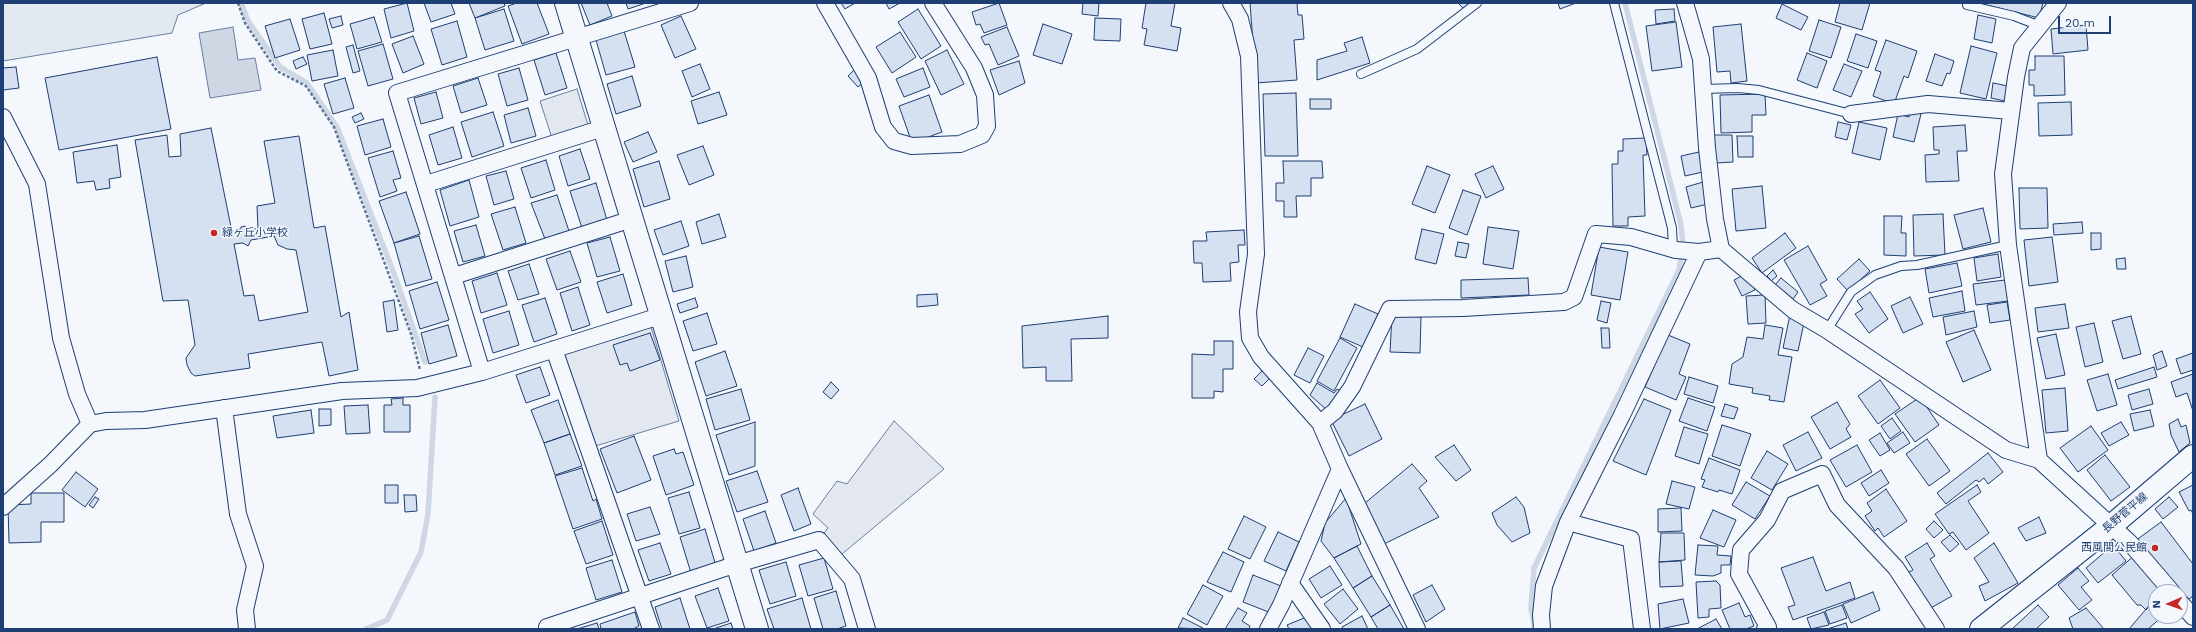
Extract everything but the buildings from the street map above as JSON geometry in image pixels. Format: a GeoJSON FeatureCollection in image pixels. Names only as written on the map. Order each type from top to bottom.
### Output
{"type":"FeatureCollection","features":[{"type":"Feature","properties":{"kind":"street"},"geometry":{"type":"LineString","coordinates":[[566,3],[603,128],[663,315],[757,629]]}},
{"type":"Feature","properties":{"kind":"street"},"geometry":{"type":"LineString","coordinates":[[482,372],[426,184],[397,93],[577,36],[690,3]]}},
{"type":"Feature","properties":{"kind":"street"},"geometry":{"type":"LineString","coordinates":[[825,3],[868,78],[882,126],[894,141],[912,146],[960,144],[982,135],[987,126],[985,95],[974,68],[933,3]]}},
{"type":"Feature","properties":{"kind":"street"},"geometry":{"type":"LineString","coordinates":[[1231,3],[1240,19],[1249,56],[1256,254],[1248,312],[1250,338],[1266,363],[1320,423],[1340,469],[1416,629]]}},
{"type":"Feature","properties":{"kind":"street"},"geometry":{"type":"LineString","coordinates":[[1686,3],[1701,60],[1714,219],[1721,249],[1792,310],[1826,330],[2006,450],[2039,460],[2130,543],[2165,584]]}},
{"type":"Feature","properties":{"kind":"street"},"geometry":{"type":"LineString","coordinates":[[2039,460],[2008,245],[2003,174],[2011,111],[2022,48],[2058,3]]}},
{"type":"Feature","properties":{"kind":"street"},"geometry":{"type":"LineString","coordinates":[[1851,114],[1928,104],[2011,111]]}},
{"type":"Feature","properties":{"kind":"street"},"geometry":{"type":"LineString","coordinates":[[3,117],[9,145],[38,184],[61,338],[77,394],[90,424]]}},
{"type":"Feature","properties":{"kind":"street"},"geometry":{"type":"LineString","coordinates":[[426,184],[603,128]]}},
{"type":"Feature","properties":{"kind":"street"},"geometry":{"type":"LineString","coordinates":[[454,276],[632,219]]}},
{"type":"Feature","properties":{"kind":"street"},"geometry":{"type":"LineString","coordinates":[[1320,423],[1335,411],[1352,387],[1390,309],[1463,308],[1564,302],[1574,297],[1596,234],[1631,237],[1684,250],[1721,249]]}},
{"type":"Feature","properties":{"kind":"street"},"geometry":{"type":"LineString","coordinates":[[1542,629],[1541,615],[1544,586],[1568,522],[1622,415],[1684,250]]}},
{"type":"Feature","properties":{"kind":"street"},"geometry":{"type":"LineString","coordinates":[[3,507],[51,464],[90,424],[106,421],[145,420],[342,391],[424,386],[482,372],[663,315]]}},
{"type":"Feature","properties":{"kind":"street"},"geometry":{"type":"LineString","coordinates":[[554,349],[651,629]]}},
{"type":"Feature","properties":{"kind":"street"},"geometry":{"type":"LineString","coordinates":[[224,408],[238,514],[255,566],[245,610],[247,629]]}},
{"type":"Feature","properties":{"kind":"street","name":"長野菅平線"},"geometry":{"type":"LineString","coordinates":[[1982,629],[2111,526],[2193,456]]}},
{"type":"Feature","properties":{"kind":"street"},"geometry":{"type":"LineString","coordinates":[[1268,629],[1340,469]]}},
{"type":"Feature","properties":{"kind":"street"},"geometry":{"type":"LineString","coordinates":[[1765,629],[1768,627],[1739,574],[1741,550],[1767,520],[1782,491],[1822,474],[1837,505],[1896,568],[1936,629]]}},
{"type":"Feature","properties":{"kind":"street"},"geometry":{"type":"LineString","coordinates":[[1568,522],[1632,539],[1642,629]]}},
{"type":"Feature","properties":{"kind":"street"},"geometry":{"type":"LineString","coordinates":[[548,629],[548,627],[737,564],[819,540],[852,579],[867,629]]}},
{"type":"Feature","properties":{"kind":"street"},"geometry":{"type":"LineString","coordinates":[[1290,583],[1322,629]]}},
{"type":"Feature","properties":{"kind":"lane"},"geometry":{"type":"LineString","coordinates":[[1361,74],[1417,50],[1477,3]]}},
{"type":"Feature","properties":{"kind":"lane"},"geometry":{"type":"LineString","coordinates":[[1614,3],[1672,228],[1684,250]]}},
{"type":"Feature","properties":{"kind":"lane"},"geometry":{"type":"LineString","coordinates":[[1967,3],[2014,16],[2040,26]]}},
{"type":"Feature","properties":{"kind":"lane"},"geometry":{"type":"LineString","coordinates":[[1703,89],[1738,88],[1759,90],[1851,114]]}},
{"type":"Feature","properties":{"kind":"lane"},"geometry":{"type":"LineString","coordinates":[[1826,330],[1850,292],[1875,275],[1901,266],[1917,265],[2008,245]]}},
{"type":"Feature","properties":{"kind":"path"},"geometry":{"type":"LineString","coordinates":[[238,3],[245,23],[277,70],[306,86],[334,127],[411,334],[424,386]]}},
{"type":"Feature","properties":{"kind":"shaded area"},"geometry":{"type":"Polygon","coordinates":[[[3,3],[206,3],[178,15],[172,33],[3,61],[3,3]]]}},
{"type":"Feature","properties":{"kind":"shaded area"},"geometry":{"type":"Polygon","coordinates":[[[233,27],[238,60],[255,58],[261,90],[210,98],[199,33],[233,27]]]}},
{"type":"Feature","properties":{"kind":"shaded area"},"geometry":{"type":"Polygon","coordinates":[[[577,89],[588,125],[552,138],[540,101],[577,89]]]}},
{"type":"Feature","properties":{"kind":"shaded area"},"geometry":{"type":"Polygon","coordinates":[[[651,327],[679,421],[592,447],[564,352],[651,327]]]}},
{"type":"Feature","properties":{"kind":"shaded area"},"geometry":{"type":"Polygon","coordinates":[[[894,421],[944,469],[842,554],[822,536],[828,528],[813,514],[837,481],[847,484],[894,421]]]}},
{"type":"Feature","properties":{"kind":"waterway"},"geometry":{"type":"LineString","coordinates":[[241,3],[248,21],[280,67],[307,83],[337,127],[393,271],[425,362]]}},
{"type":"Feature","properties":{"kind":"waterway"},"geometry":{"type":"LineString","coordinates":[[1535,629],[1531,608],[1534,568],[1679,270],[1683,246],[1681,225],[1625,3]]}},
{"type":"Feature","properties":{"kind":"waterway"},"geometry":{"type":"LineString","coordinates":[[366,629],[387,620],[421,552],[428,514],[435,397]]}},
{"type":"Feature","properties":{"kind":"place","name":"緑ヶ丘小学校"},"geometry":{"type":"Point","coordinates":[214,233]}},
{"type":"Feature","properties":{"kind":"place","name":"西風間公民館"},"geometry":{"type":"Point","coordinates":[2155,548]}}]}
